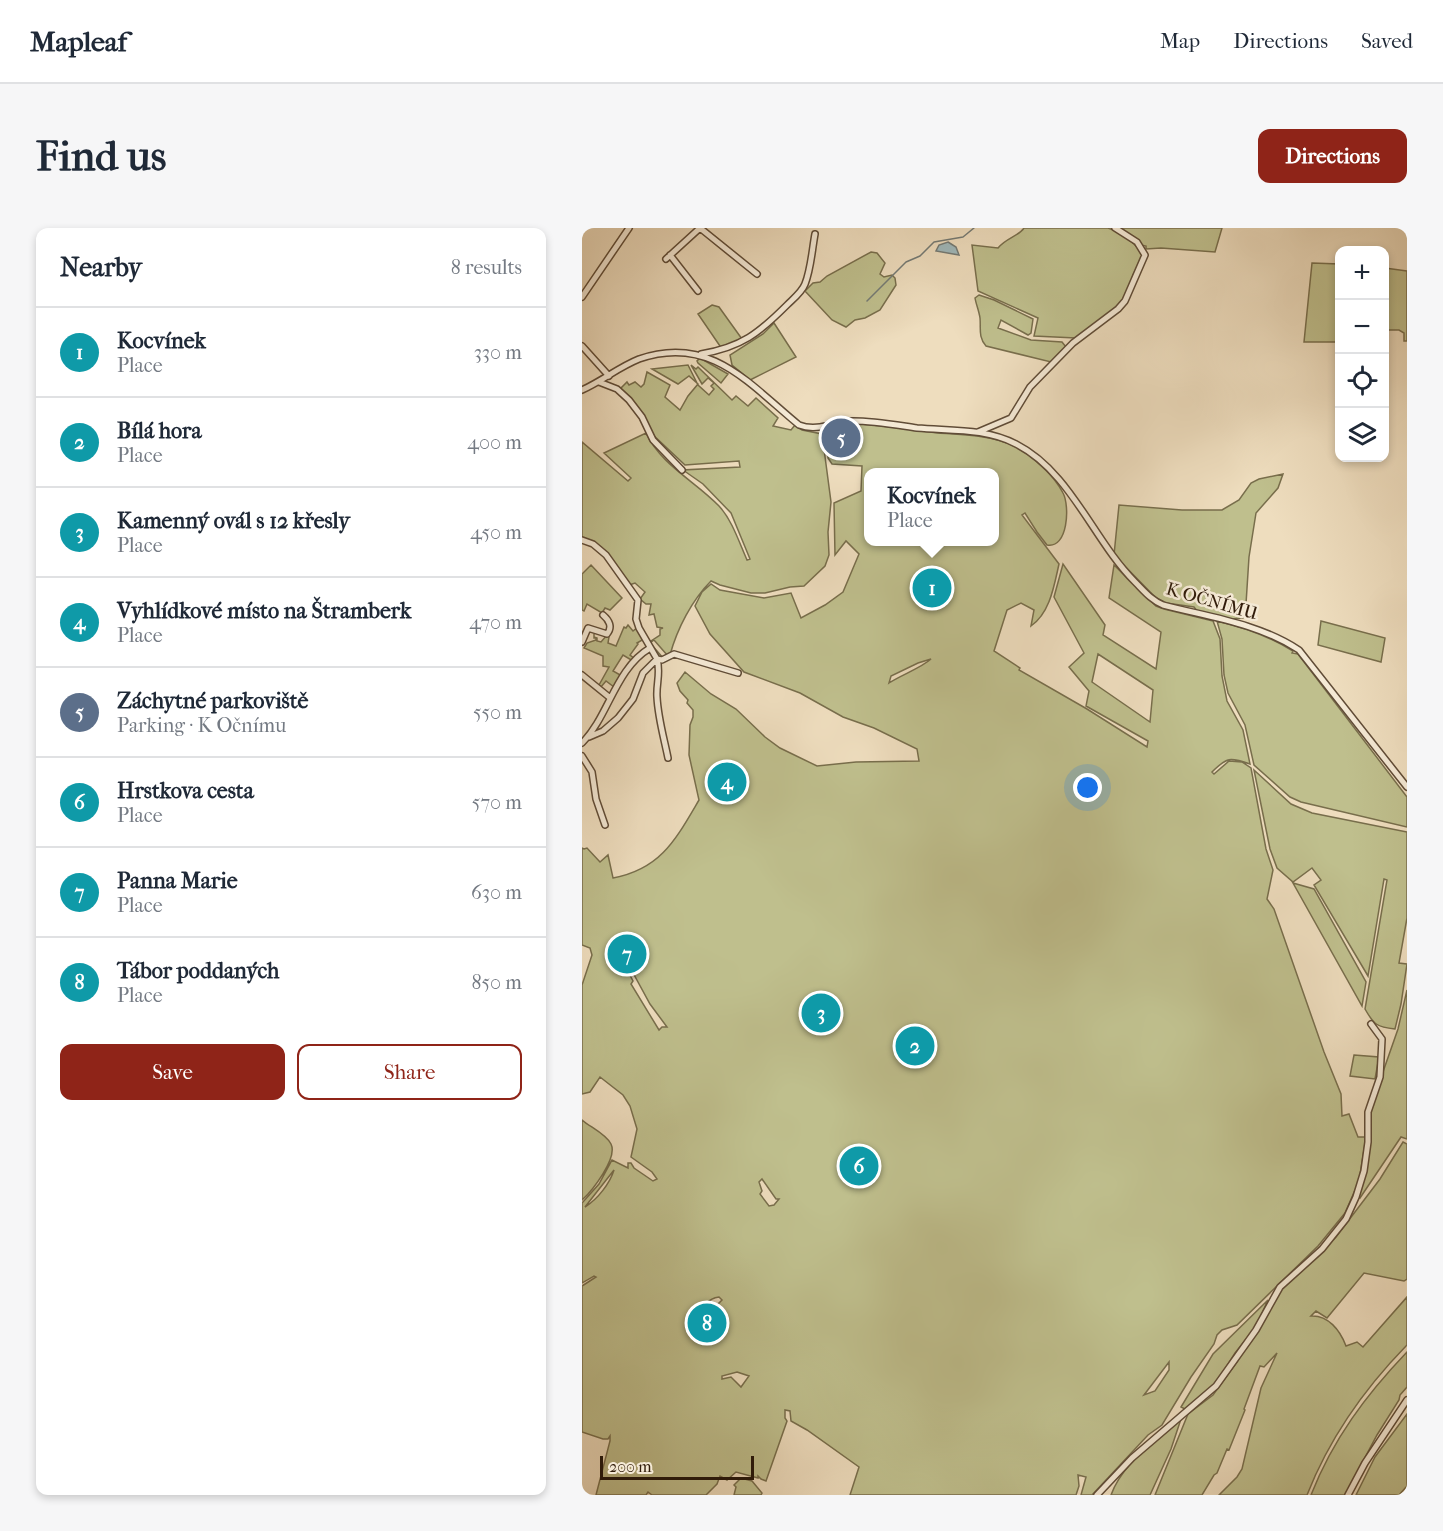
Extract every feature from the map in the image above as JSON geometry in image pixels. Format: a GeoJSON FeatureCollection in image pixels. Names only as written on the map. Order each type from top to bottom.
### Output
{"type":"FeatureCollection","features":[{"type":"Feature","properties":{"kind":"street"},"geometry":{"type":"LineString","coordinates":[[582,297],[629,228]]}},
{"type":"Feature","properties":{"kind":"street"},"geometry":{"type":"LineString","coordinates":[[698,291],[668,257],[700,228],[757,274]]}},
{"type":"Feature","properties":{"kind":"street","name":"K OČNÍMU"},"geometry":{"type":"LineString","coordinates":[[977,432],[1011,418],[1030,387],[1066,350],[1125,301],[1145,255],[1137,242],[1115,228]]}},
{"type":"Feature","properties":{"kind":"street","name":"K OČNÍMU"},"geometry":{"type":"LineString","coordinates":[[699,354],[720,351],[738,344],[765,327],[802,289],[808,275],[815,234]]}},
{"type":"Feature","properties":{"kind":"street"},"geometry":{"type":"LineString","coordinates":[[582,346],[609,376]]}},
{"type":"Feature","properties":{"kind":"street","name":"K OČNÍMU"},"geometry":{"type":"LineString","coordinates":[[582,390],[637,360],[681,351],[699,354],[721,364],[738,375],[799,425],[805,427],[819,428],[832,423],[855,421],[977,432],[1014,443],[1044,465],[1080,508],[1109,553],[1152,599],[1169,606],[1250,626],[1280,638],[1299,650],[1407,787]]}},
{"type":"Feature","properties":{"kind":"street"},"geometry":{"type":"LineString","coordinates":[[720,351],[721,364]]}},
{"type":"Feature","properties":{"kind":"street"},"geometry":{"type":"LineString","coordinates":[[598,382],[617,389],[629,400],[642,417],[653,440],[682,470]]}},
{"type":"Feature","properties":{"kind":"street"},"geometry":{"type":"LineString","coordinates":[[582,540],[593,544],[606,555],[638,600],[636,619],[660,668],[656,693],[668,758]]}},
{"type":"Feature","properties":{"kind":"street"},"geometry":{"type":"LineString","coordinates":[[582,642],[588,628],[609,633],[611,627],[603,615]]}},
{"type":"Feature","properties":{"kind":"street"},"geometry":{"type":"LineString","coordinates":[[589,737],[609,697],[638,658],[650,648]]}},
{"type":"Feature","properties":{"kind":"street"},"geometry":{"type":"LineString","coordinates":[[657,659],[662,660],[674,654],[738,673]]}},
{"type":"Feature","properties":{"kind":"street"},"geometry":{"type":"LineString","coordinates":[[582,743],[603,731],[618,718],[633,699],[643,673],[657,659]]}},
{"type":"Feature","properties":{"kind":"street"},"geometry":{"type":"LineString","coordinates":[[582,675],[609,697]]}},
{"type":"Feature","properties":{"kind":"street"},"geometry":{"type":"LineString","coordinates":[[582,756],[592,772],[596,799],[605,825]]}},
{"type":"Feature","properties":{"kind":"street"},"geometry":{"type":"LineString","coordinates":[[1097,1495],[1132,1458],[1216,1386],[1256,1330],[1280,1287],[1329,1242],[1346,1219],[1361,1180],[1368,1142],[1368,1112],[1380,1077],[1382,1039],[1371,1024]]}},
{"type":"Feature","properties":{"kind":"street"},"geometry":{"type":"LineString","coordinates":[[1348,1495],[1365,1463],[1407,1400]]}},
{"type":"Feature","properties":{"kind":"green space"},"geometry":{"type":"Polygon","coordinates":[[[1024,228],[1108,228],[1119,232],[1142,252],[1126,298],[1119,307],[1076,338],[1034,336],[1038,318],[978,291],[972,245],[998,248],[1024,228]]]}},
{"type":"Feature","properties":{"kind":"green space"},"geometry":{"type":"Polygon","coordinates":[[[1118,228],[1222,228],[1215,252],[1146,249],[1146,246],[1141,245],[1118,228]]]}},
{"type":"Feature","properties":{"kind":"green space"},"geometry":{"type":"Polygon","coordinates":[[[871,252],[877,253],[885,263],[880,274],[884,277],[892,275],[896,285],[880,310],[865,318],[855,320],[846,327],[832,320],[805,291],[813,283],[820,282],[871,252]]]}},
{"type":"Feature","properties":{"kind":"green space"},"geometry":{"type":"Polygon","coordinates":[[[1312,263],[1335,264],[1335,342],[1304,342],[1312,263]]]}},
{"type":"Feature","properties":{"kind":"green space"},"geometry":{"type":"Polygon","coordinates":[[[1389,269],[1407,271],[1407,341],[1404,341],[1404,333],[1399,330],[1389,330],[1389,269]]]}},
{"type":"Feature","properties":{"kind":"green space"},"geometry":{"type":"Polygon","coordinates":[[[979,295],[1033,319],[1031,333],[1028,335],[1001,320],[998,328],[1031,340],[1062,342],[1066,347],[1051,362],[986,346],[981,336],[980,318],[975,298],[979,295]]]}},
{"type":"Feature","properties":{"kind":"green space"},"geometry":{"type":"Polygon","coordinates":[[[712,305],[719,307],[742,339],[722,349],[698,314],[712,305]]]}},
{"type":"Feature","properties":{"kind":"green space"},"geometry":{"type":"Polygon","coordinates":[[[774,323],[796,357],[750,380],[732,365],[730,355],[763,334],[774,323]]]}},
{"type":"Feature","properties":{"kind":"green space"},"geometry":{"type":"Polygon","coordinates":[[[700,358],[728,374],[721,383],[698,363],[700,358]]]}},
{"type":"Feature","properties":{"kind":"green space"},"geometry":{"type":"Polygon","coordinates":[[[688,365],[697,383],[689,376],[678,384],[652,369],[688,365]]]}},
{"type":"Feature","properties":{"kind":"green space"},"geometry":{"type":"Polygon","coordinates":[[[691,365],[696,369],[698,367],[732,400],[736,396],[748,406],[756,398],[778,418],[773,426],[791,430],[795,425],[802,430],[822,434],[831,502],[828,532],[829,555],[825,566],[804,586],[765,593],[751,593],[711,581],[686,615],[670,655],[668,656],[654,640],[650,643],[664,659],[657,659],[648,643],[660,635],[660,629],[663,628],[657,627],[654,614],[649,615],[651,604],[646,604],[640,599],[645,592],[635,583],[629,585],[601,547],[582,538],[582,442],[628,481],[631,478],[604,453],[646,433],[669,464],[710,497],[724,512],[747,560],[750,559],[731,513],[703,484],[683,470],[740,467],[739,461],[685,465],[651,433],[643,415],[630,397],[620,389],[627,382],[629,385],[635,382],[641,387],[647,372],[670,385],[665,397],[680,410],[698,384],[709,395],[714,389],[711,386],[714,383],[708,378],[702,384],[691,365]]]}},
{"type":"Feature","properties":{"kind":"green space"},"geometry":{"type":"Polygon","coordinates":[[[861,424],[977,436],[1014,446],[1035,460],[1048,473],[1059,486],[1065,499],[1067,516],[1063,534],[1054,544],[1047,545],[1025,513],[1022,515],[1059,564],[1053,590],[1043,614],[1031,626],[1034,610],[1021,603],[1007,610],[994,651],[1020,668],[1019,670],[1147,747],[1148,741],[1086,706],[1089,691],[1069,667],[1084,653],[1054,597],[1063,564],[1105,625],[1103,635],[1156,669],[1161,632],[1109,598],[1114,565],[1156,606],[1213,621],[1220,639],[1222,676],[1227,701],[1243,730],[1250,764],[1238,760],[1229,760],[1221,763],[1212,772],[1214,774],[1229,761],[1242,762],[1251,768],[1266,849],[1273,870],[1267,899],[1274,909],[1341,1094],[1342,1116],[1349,1114],[1358,1137],[1366,1137],[1359,1181],[1345,1213],[1318,1246],[1237,1325],[1222,1330],[1217,1335],[1214,1344],[1162,1425],[1148,1435],[1092,1495],[1081,1495],[1086,1477],[1078,1475],[1079,1486],[1076,1495],[850,1495],[859,1467],[791,1421],[790,1411],[785,1410],[787,1421],[766,1481],[758,1476],[758,1478],[736,1472],[727,1480],[720,1476],[717,1484],[706,1495],[652,1495],[648,1492],[646,1495],[596,1495],[610,1436],[608,1439],[603,1439],[582,1432],[582,1286],[596,1277],[582,1283],[582,1203],[599,1184],[612,1160],[628,1168],[628,1163],[631,1163],[634,1168],[653,1181],[657,1179],[652,1172],[631,1157],[637,1129],[630,1106],[623,1095],[600,1077],[590,1092],[582,1094],[582,985],[592,955],[590,948],[582,945],[582,848],[587,848],[600,862],[608,855],[613,878],[630,874],[655,860],[665,850],[683,827],[699,800],[689,755],[693,710],[677,683],[685,672],[711,694],[736,709],[780,748],[817,766],[856,762],[919,761],[917,749],[874,728],[843,717],[800,693],[744,672],[710,634],[695,606],[702,592],[711,584],[720,590],[764,598],[791,593],[801,618],[843,592],[859,554],[846,541],[835,555],[834,503],[861,491],[862,466],[832,464],[828,458],[828,450],[854,446],[853,425],[861,424]],[[1098,654],[1092,682],[1150,722],[1153,690],[1098,654]],[[931,659],[891,676],[889,683],[931,659]],[[622,960],[633,981],[631,984],[659,1030],[667,1027],[650,1004],[626,960],[622,960]],[[614,1170],[585,1207],[603,1190],[614,1170]],[[762,1179],[759,1182],[762,1191],[760,1194],[769,1206],[774,1205],[779,1199],[776,1199],[762,1179]],[[719,1297],[706,1304],[703,1319],[706,1322],[711,1320],[714,1308],[722,1300],[719,1297]],[[1169,1362],[1144,1395],[1155,1391],[1169,1370],[1169,1362]],[[737,1372],[722,1376],[722,1379],[731,1377],[741,1387],[749,1376],[737,1372]]]}},
{"type":"Feature","properties":{"kind":"green space"},"geometry":{"type":"Polygon","coordinates":[[[1283,474],[1278,488],[1256,513],[1249,557],[1247,610],[1243,618],[1230,619],[1197,611],[1194,607],[1166,603],[1156,598],[1114,555],[1119,505],[1182,510],[1222,510],[1239,500],[1251,483],[1283,474]]]}},
{"type":"Feature","properties":{"kind":"green space"},"geometry":{"type":"Polygon","coordinates":[[[591,565],[622,598],[610,610],[605,608],[602,613],[587,604],[584,611],[582,610],[582,574],[591,565]]]}},
{"type":"Feature","properties":{"kind":"green space"},"geometry":{"type":"Polygon","coordinates":[[[1217,621],[1256,633],[1298,654],[1407,797],[1407,827],[1301,802],[1290,797],[1254,765],[1245,725],[1228,693],[1224,675],[1222,639],[1217,621]]]}},
{"type":"Feature","properties":{"kind":"green space"},"geometry":{"type":"Polygon","coordinates":[[[1321,621],[1385,638],[1381,662],[1318,645],[1321,621]]]}},
{"type":"Feature","properties":{"kind":"green space"},"geometry":{"type":"Polygon","coordinates":[[[628,625],[633,631],[638,627],[644,639],[637,643],[630,655],[635,659],[633,661],[623,655],[613,671],[622,676],[614,687],[606,681],[601,687],[599,685],[609,667],[603,666],[603,656],[584,648],[587,643],[596,640],[594,637],[601,642],[607,635],[608,643],[616,646],[624,627],[628,625]]]}},
{"type":"Feature","properties":{"kind":"green space"},"geometry":{"type":"Polygon","coordinates":[[[1254,770],[1291,804],[1312,813],[1407,832],[1407,918],[1399,963],[1407,964],[1395,1029],[1377,1024],[1365,1009],[1387,880],[1384,879],[1368,976],[1314,885],[1321,880],[1312,868],[1293,882],[1277,868],[1270,849],[1254,770]]]}},
{"type":"Feature","properties":{"kind":"green space"},"geometry":{"type":"Polygon","coordinates":[[[1293,883],[1314,889],[1366,982],[1362,1006],[1293,883]]]}},
{"type":"Feature","properties":{"kind":"green space"},"geometry":{"type":"Polygon","coordinates":[[[1407,990],[1407,1139],[1401,1137],[1360,1198],[1358,1196],[1370,1109],[1398,1029],[1407,990]]]}},
{"type":"Feature","properties":{"kind":"green space"},"geometry":{"type":"Polygon","coordinates":[[[1354,1055],[1379,1057],[1375,1079],[1350,1076],[1354,1055]]]}},
{"type":"Feature","properties":{"kind":"green space"},"geometry":{"type":"Polygon","coordinates":[[[582,1120],[605,1137],[611,1144],[612,1150],[603,1174],[582,1200],[582,1120]]]}},
{"type":"Feature","properties":{"kind":"green space"},"geometry":{"type":"Polygon","coordinates":[[[1403,1142],[1407,1144],[1407,1279],[1404,1281],[1364,1273],[1327,1318],[1316,1311],[1311,1316],[1323,1318],[1333,1325],[1346,1346],[1357,1342],[1363,1347],[1407,1297],[1407,1345],[1377,1379],[1337,1434],[1307,1495],[1219,1495],[1242,1469],[1261,1388],[1277,1353],[1264,1367],[1260,1366],[1229,1450],[1227,1449],[1217,1473],[1202,1495],[1155,1495],[1188,1414],[1213,1395],[1237,1362],[1279,1292],[1336,1237],[1380,1179],[1403,1142]]]}},
{"type":"Feature","properties":{"kind":"green space"},"geometry":{"type":"Polygon","coordinates":[[[1268,1300],[1255,1328],[1235,1353],[1215,1385],[1185,1409],[1181,1407],[1213,1354],[1268,1300]]]}},
{"type":"Feature","properties":{"kind":"green space"},"geometry":{"type":"Polygon","coordinates":[[[1407,1352],[1407,1387],[1377,1435],[1345,1495],[1311,1495],[1340,1436],[1364,1401],[1407,1352]]]}},
{"type":"Feature","properties":{"kind":"green space"},"geometry":{"type":"Polygon","coordinates":[[[1407,1414],[1407,1486],[1399,1495],[1356,1495],[1375,1457],[1407,1414]]]}},
{"type":"Feature","properties":{"kind":"green space"},"geometry":{"type":"Polygon","coordinates":[[[1182,1416],[1171,1449],[1150,1495],[1111,1495],[1124,1472],[1142,1452],[1182,1416]]]}},
{"type":"Feature","properties":{"kind":"green space"},"geometry":{"type":"Polygon","coordinates":[[[741,1478],[752,1481],[762,1493],[761,1495],[734,1495],[736,1487],[734,1485],[741,1478]]]}},
{"type":"Feature","properties":{"kind":"water"},"geometry":{"type":"Polygon","coordinates":[[[948,242],[956,247],[959,255],[936,251],[939,245],[948,242]]]}},
{"type":"Feature","properties":{"kind":"waterway"},"geometry":{"type":"LineString","coordinates":[[867,301],[906,262],[920,256],[934,242],[963,237],[974,228]]}},
{"type":"Feature","properties":{"kind":"place","name":"Záchytné parkoviště"},"geometry":{"type":"Point","coordinates":[841,438]}},
{"type":"Feature","properties":{"kind":"place","name":"Kocvínek"},"geometry":{"type":"Point","coordinates":[932,588]}},
{"type":"Feature","properties":{"kind":"place","name":"Vyhlídkové místo na Štramberk"},"geometry":{"type":"Point","coordinates":[727,782]}},
{"type":"Feature","properties":{"kind":"place","name":"Panna Marie"},"geometry":{"type":"Point","coordinates":[627,954]}},
{"type":"Feature","properties":{"kind":"place","name":"Kamenný ovál s 12 křesly"},"geometry":{"type":"Point","coordinates":[821,1013]}},
{"type":"Feature","properties":{"kind":"place","name":"Bílá hora"},"geometry":{"type":"Point","coordinates":[915,1046]}},
{"type":"Feature","properties":{"kind":"place","name":"Hrstkova cesta"},"geometry":{"type":"Point","coordinates":[859,1166]}},
{"type":"Feature","properties":{"kind":"place","name":"Tábor poddaných"},"geometry":{"type":"Point","coordinates":[707,1323]}}]}
